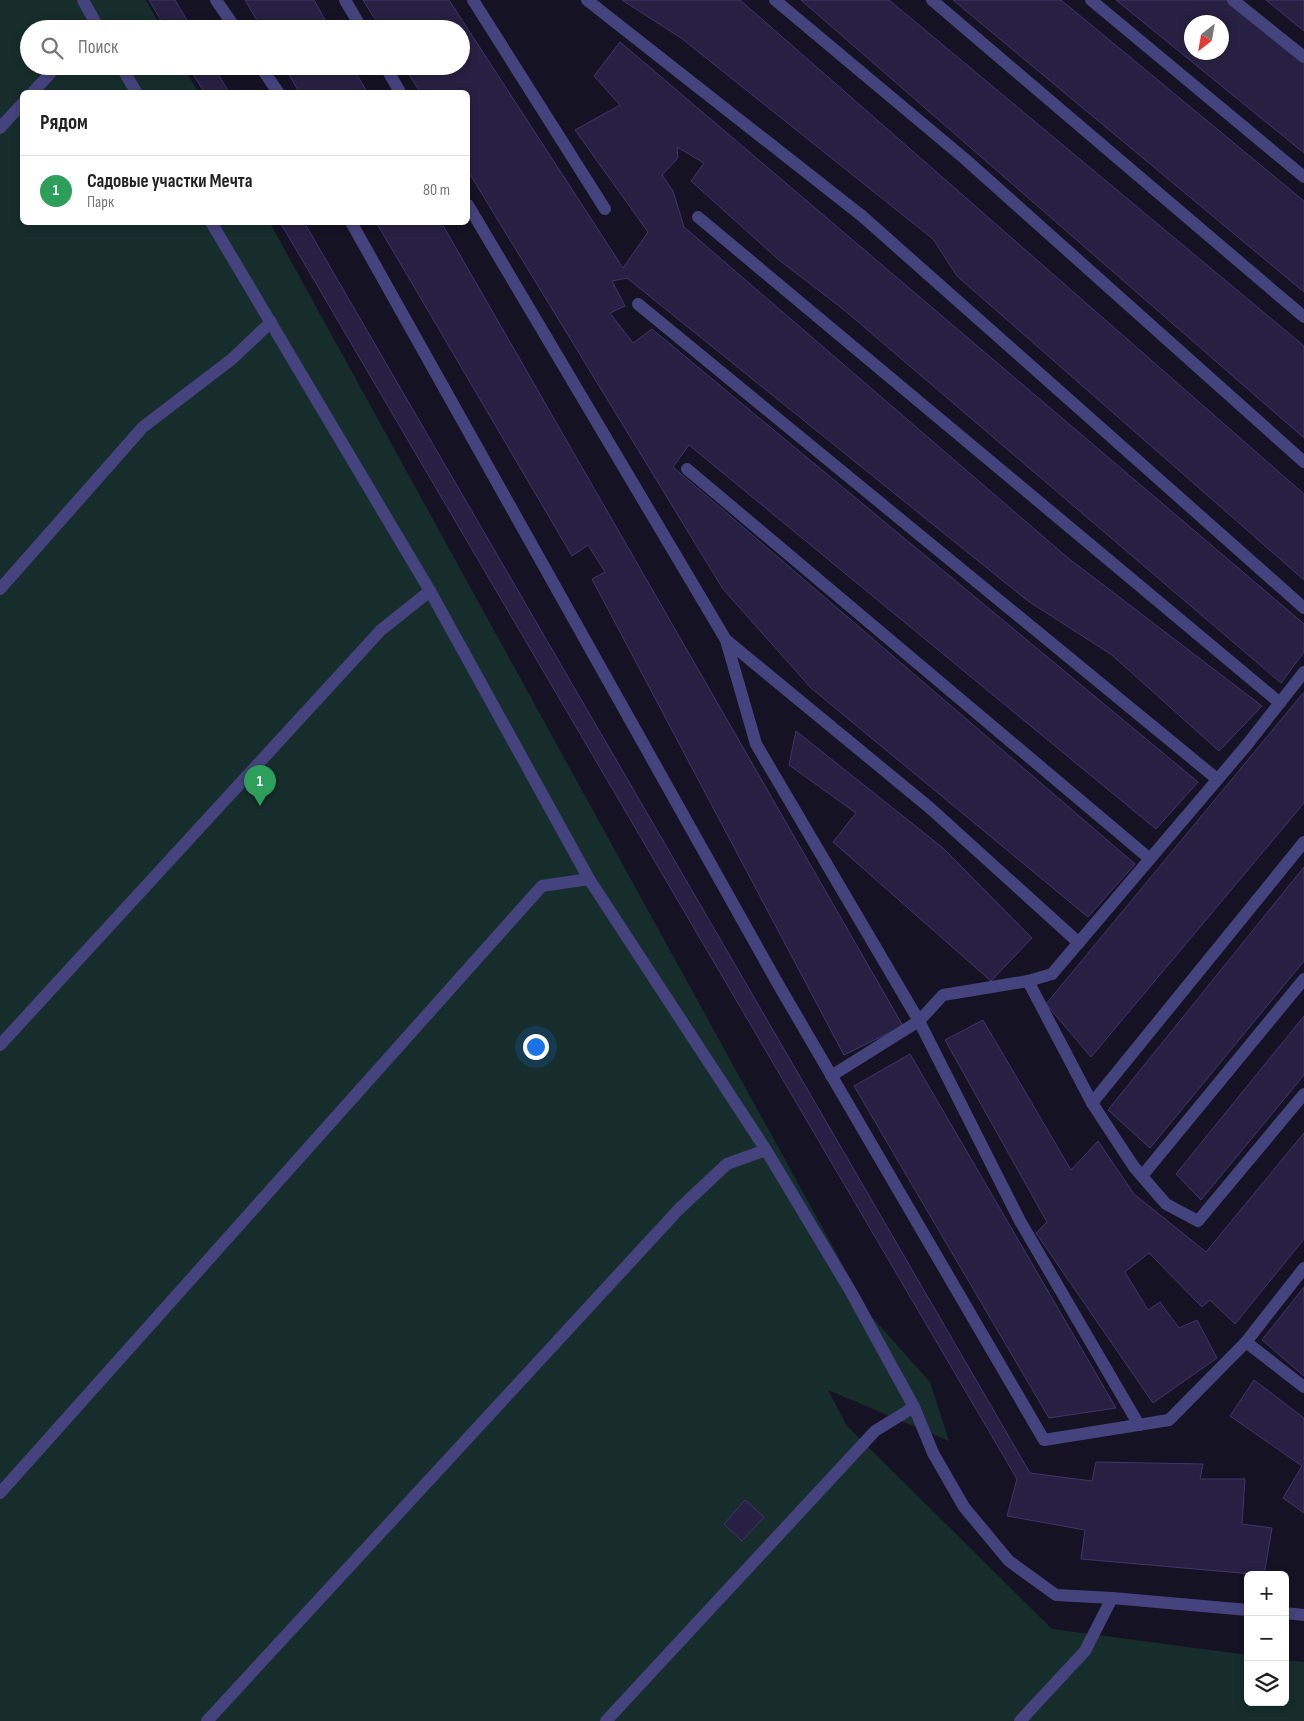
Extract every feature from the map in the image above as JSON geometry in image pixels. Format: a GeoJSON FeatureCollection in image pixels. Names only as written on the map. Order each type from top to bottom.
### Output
{"type":"FeatureCollection","features":[{"type":"Feature","properties":{"kind":"lane"},"geometry":{"type":"LineString","coordinates":[[83,0],[95,20]]}},
{"type":"Feature","properties":{"kind":"lane"},"geometry":{"type":"LineString","coordinates":[[216,0],[230,20]]}},
{"type":"Feature","properties":{"kind":"lane"},"geometry":{"type":"LineString","coordinates":[[345,0],[357,20]]}},
{"type":"Feature","properties":{"kind":"lane"},"geometry":{"type":"LineString","coordinates":[[473,0],[605,210]]}},
{"type":"Feature","properties":{"kind":"lane"},"geometry":{"type":"LineString","coordinates":[[587,0],[862,216],[1304,608]]}},
{"type":"Feature","properties":{"kind":"lane"},"geometry":{"type":"LineString","coordinates":[[775,0],[965,159],[1304,462]]}},
{"type":"Feature","properties":{"kind":"lane"},"geometry":{"type":"LineString","coordinates":[[932,0],[1304,317]]}},
{"type":"Feature","properties":{"kind":"lane"},"geometry":{"type":"LineString","coordinates":[[1090,0],[1304,177]]}},
{"type":"Feature","properties":{"kind":"lane"},"geometry":{"type":"LineString","coordinates":[[1233,0],[1304,57]]}},
{"type":"Feature","properties":{"kind":"lane"},"geometry":{"type":"LineString","coordinates":[[35,90],[49,75]]}},
{"type":"Feature","properties":{"kind":"lane"},"geometry":{"type":"LineString","coordinates":[[126,75],[135,90]]}},
{"type":"Feature","properties":{"kind":"lane"},"geometry":{"type":"LineString","coordinates":[[266,75],[277,90]]}},
{"type":"Feature","properties":{"kind":"lane"},"geometry":{"type":"LineString","coordinates":[[390,75],[399,90]]}},
{"type":"Feature","properties":{"kind":"lane"},"geometry":{"type":"LineString","coordinates":[[0,128],[20,106]]}},
{"type":"Feature","properties":{"kind":"lane"},"geometry":{"type":"LineString","coordinates":[[470,209],[726,640],[756,744],[919,1021],[1020,1221],[1139,1425]]}},
{"type":"Feature","properties":{"kind":"lane"},"geometry":{"type":"LineString","coordinates":[[698,217],[1280,703]]}},
{"type":"Feature","properties":{"kind":"lane"},"geometry":{"type":"LineString","coordinates":[[213,225],[430,591],[589,879],[766,1150],[851,1292],[914,1407],[933,1453],[964,1507],[1010,1561],[1056,1595],[1244,1610]]}},
{"type":"Feature","properties":{"kind":"lane"},"geometry":{"type":"LineString","coordinates":[[353,225],[759,950],[1044,1440],[1169,1420],[1246,1342],[1304,1268]]}},
{"type":"Feature","properties":{"kind":"lane"},"geometry":{"type":"LineString","coordinates":[[638,304],[1217,779]]}},
{"type":"Feature","properties":{"kind":"lane"},"geometry":{"type":"LineString","coordinates":[[0,589],[144,427],[232,359],[271,322]]}},
{"type":"Feature","properties":{"kind":"lane"},"geometry":{"type":"LineString","coordinates":[[687,468],[1150,859]]}},
{"type":"Feature","properties":{"kind":"lane"},"geometry":{"type":"LineString","coordinates":[[0,1045],[381,630],[430,591]]}},
{"type":"Feature","properties":{"kind":"lane"},"geometry":{"type":"LineString","coordinates":[[726,640],[930,808],[1079,943]]}},
{"type":"Feature","properties":{"kind":"lane"},"geometry":{"type":"LineString","coordinates":[[832,1076],[919,1021],[943,995],[1028,981],[1052,974],[1217,779],[1304,672]]}},
{"type":"Feature","properties":{"kind":"lane"},"geometry":{"type":"LineString","coordinates":[[1092,1103],[1304,842]]}},
{"type":"Feature","properties":{"kind":"lane"},"geometry":{"type":"LineString","coordinates":[[0,1492],[542,886],[589,879]]}},
{"type":"Feature","properties":{"kind":"lane"},"geometry":{"type":"LineString","coordinates":[[1142,1176],[1304,979]]}},
{"type":"Feature","properties":{"kind":"lane"},"geometry":{"type":"LineString","coordinates":[[1028,981],[1092,1103],[1134,1167],[1166,1204],[1198,1221],[1304,1094]]}},
{"type":"Feature","properties":{"kind":"lane"},"geometry":{"type":"LineString","coordinates":[[207,1721],[679,1209],[727,1164],[766,1150]]}},
{"type":"Feature","properties":{"kind":"lane"},"geometry":{"type":"LineString","coordinates":[[1246,1342],[1304,1387]]}},
{"type":"Feature","properties":{"kind":"lane"},"geometry":{"type":"LineString","coordinates":[[606,1721],[875,1431],[914,1407]]}},
{"type":"Feature","properties":{"kind":"lane"},"geometry":{"type":"LineString","coordinates":[[1020,1721],[1084,1651],[1112,1598]]}},
{"type":"Feature","properties":{"kind":"lane"},"geometry":{"type":"LineString","coordinates":[[1289,1613],[1304,1614]]}},
{"type":"Feature","properties":{"kind":"green space"},"geometry":{"type":"Polygon","coordinates":[[[0,0],[146,0],[157,20],[20,20],[20,75],[188,75],[197,90],[20,90],[20,225],[271,225],[871,1316],[930,1382],[949,1441],[828,1390],[847,1426],[1052,1629],[1244,1654],[1244,1706],[1289,1706],[1289,1660],[1304,1662],[1304,1721],[0,1721],[0,0]]]}},
{"type":"Feature","properties":{"kind":"building"},"geometry":{"type":"Polygon","coordinates":[[[149,0],[175,0],[187,20],[161,20],[149,0]]]}},
{"type":"Feature","properties":{"kind":"building"},"geometry":{"type":"Polygon","coordinates":[[[245,0],[314,0],[325,20],[257,20],[245,0]]]}},
{"type":"Feature","properties":{"kind":"building"},"geometry":{"type":"Polygon","coordinates":[[[363,0],[449,0],[462,20],[375,20],[363,0]]]}},
{"type":"Feature","properties":{"kind":"building"},"geometry":{"type":"Polygon","coordinates":[[[622,0],[740,0],[1304,494],[1304,580],[957,276],[933,239],[681,38],[622,0]]]}},
{"type":"Feature","properties":{"kind":"building"},"geometry":{"type":"Polygon","coordinates":[[[801,0],[889,0],[1304,346],[1304,438],[801,0]]]}},
{"type":"Feature","properties":{"kind":"building"},"geometry":{"type":"Polygon","coordinates":[[[953,0],[1061,0],[1304,201],[1304,292],[953,0]]]}},
{"type":"Feature","properties":{"kind":"building"},"geometry":{"type":"Polygon","coordinates":[[[1116,0],[1226,0],[1304,63],[1304,153],[1190,60],[1229,60],[1229,15],[1184,15],[1184,55],[1116,0]]]}},
{"type":"Feature","properties":{"kind":"building"},"geometry":{"type":"Polygon","coordinates":[[[1266,0],[1304,0],[1304,31],[1266,0]]]}},
{"type":"Feature","properties":{"kind":"building"},"geometry":{"type":"Polygon","coordinates":[[[470,32],[623,268],[648,232],[575,130],[620,105],[594,76],[620,42],[1304,624],[1304,652],[1281,683],[843,309],[779,260],[691,181],[704,163],[677,147],[678,158],[662,175],[673,191],[684,227],[1068,558],[1262,706],[1219,751],[1112,655],[1028,601],[627,278],[612,281],[625,306],[610,313],[633,343],[652,329],[1198,782],[1156,829],[689,445],[673,467],[1135,864],[1088,917],[811,688],[723,589],[470,174],[470,90],[419,90],[410,75],[470,75],[470,32]]]}},
{"type":"Feature","properties":{"kind":"building"},"geometry":{"type":"Polygon","coordinates":[[[194,75],[219,75],[228,90],[203,90],[194,75]]]}},
{"type":"Feature","properties":{"kind":"building"},"geometry":{"type":"Polygon","coordinates":[[[289,75],[357,75],[366,90],[298,90],[289,75]]]}},
{"type":"Feature","properties":{"kind":"building"},"geometry":{"type":"Polygon","coordinates":[[[282,225],[306,225],[1030,1473],[1092,1481],[1096,1462],[1203,1464],[1200,1479],[1245,1479],[1242,1524],[1272,1528],[1265,1571],[1244,1571],[1244,1573],[1081,1559],[1085,1530],[1007,1516],[1017,1479],[282,225]]]}},
{"type":"Feature","properties":{"kind":"building"},"geometry":{"type":"Polygon","coordinates":[[[378,225],[443,225],[903,1026],[844,1055],[592,579],[605,572],[588,545],[572,556],[378,225]]]}},
{"type":"Feature","properties":{"kind":"building"},"geometry":{"type":"Polygon","coordinates":[[[1304,692],[1304,803],[1091,1057],[1046,1004],[1304,692]]]}},
{"type":"Feature","properties":{"kind":"building"},"geometry":{"type":"Polygon","coordinates":[[[796,731],[943,848],[1032,938],[991,981],[833,842],[856,813],[789,765],[796,731]]]}},
{"type":"Feature","properties":{"kind":"building"},"geometry":{"type":"Polygon","coordinates":[[[1304,867],[1304,961],[1150,1148],[1108,1110],[1304,867]]]}},
{"type":"Feature","properties":{"kind":"building"},"geometry":{"type":"Polygon","coordinates":[[[1304,1016],[1304,1075],[1201,1200],[1176,1174],[1304,1016]]]}},
{"type":"Feature","properties":{"kind":"building"},"geometry":{"type":"Polygon","coordinates":[[[983,1020],[1071,1170],[1098,1141],[1134,1194],[1206,1252],[1304,1133],[1304,1239],[1235,1324],[1210,1300],[1202,1307],[1149,1253],[1125,1272],[1148,1310],[1160,1302],[1179,1328],[1197,1320],[1217,1358],[1153,1403],[1036,1233],[1047,1222],[945,1040],[983,1020]]]}},
{"type":"Feature","properties":{"kind":"building"},"geometry":{"type":"Polygon","coordinates":[[[910,1054],[1116,1408],[1049,1418],[854,1086],[910,1054]]]}},
{"type":"Feature","properties":{"kind":"building"},"geometry":{"type":"Polygon","coordinates":[[[1304,1287],[1304,1376],[1262,1340],[1304,1287]]]}},
{"type":"Feature","properties":{"kind":"building"},"geometry":{"type":"Polygon","coordinates":[[[1254,1380],[1304,1418],[1304,1513],[1283,1498],[1302,1466],[1230,1416],[1254,1380]]]}},
{"type":"Feature","properties":{"kind":"building"},"geometry":{"type":"Polygon","coordinates":[[[745,1500],[764,1517],[742,1541],[724,1524],[745,1500]]]}},
{"type":"Feature","properties":{"kind":"place","name":"Садовые участки Мечта"},"geometry":{"type":"Point","coordinates":[260,806]}}]}
